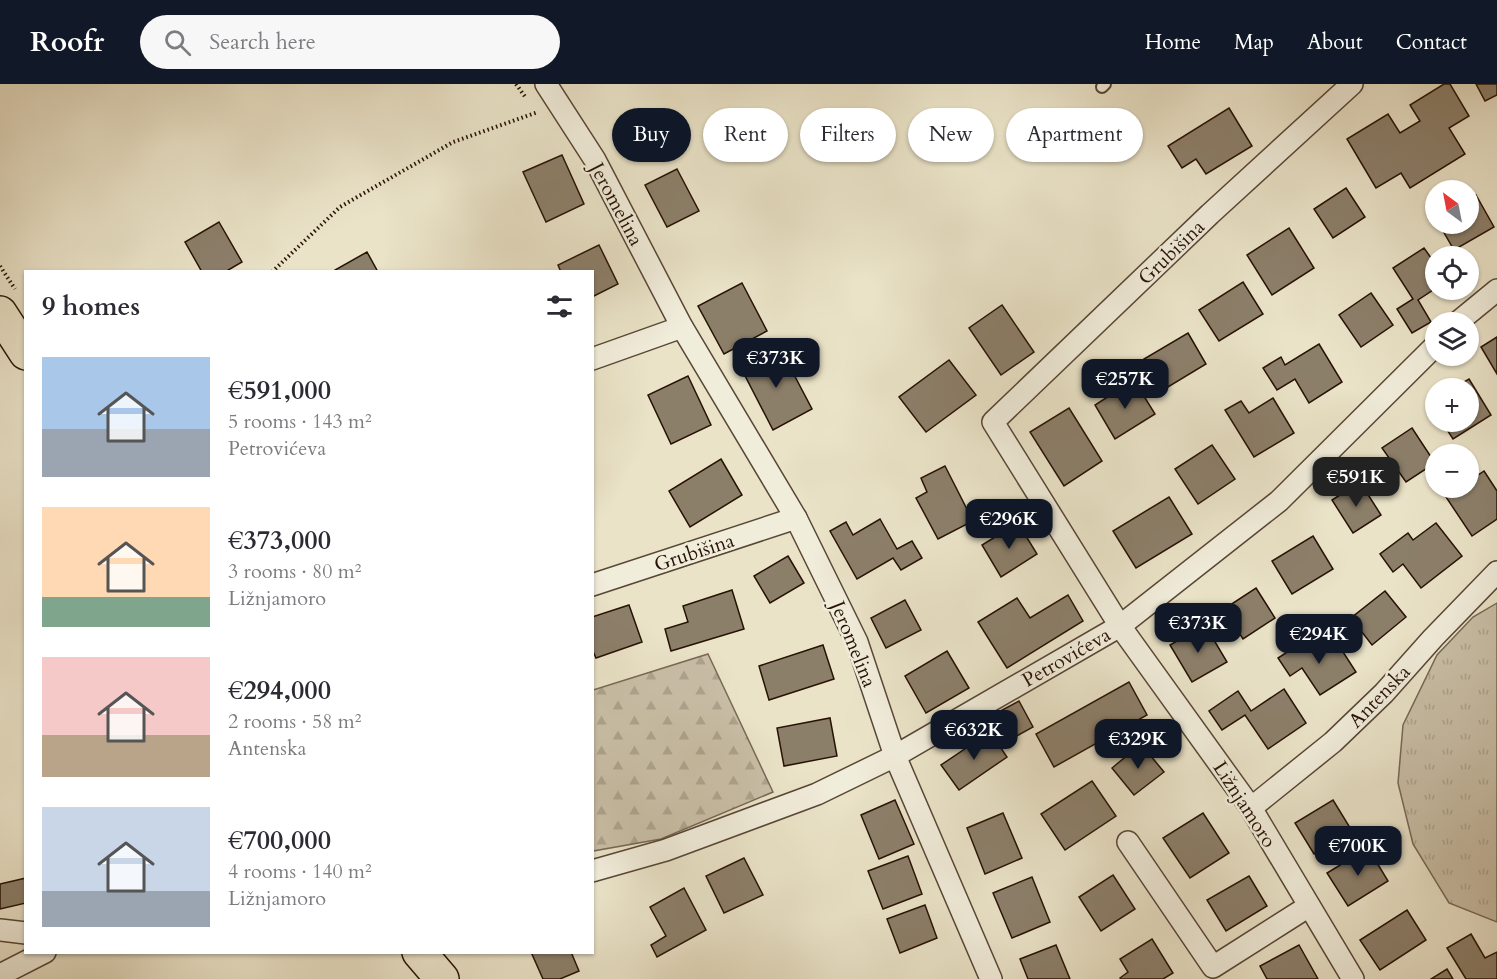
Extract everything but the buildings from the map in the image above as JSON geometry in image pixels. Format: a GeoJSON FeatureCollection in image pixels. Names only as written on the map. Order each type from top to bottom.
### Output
{"type":"FeatureCollection","features":[{"type":"Feature","properties":{"kind":"main road"},"geometry":{"type":"LineString","coordinates":[[10,304],[24,347]]}},
{"type":"Feature","properties":{"kind":"main road"},"geometry":{"type":"LineString","coordinates":[[421,954],[442,979]]}},
{"type":"Feature","properties":{"kind":"street","name":"Grubišina"},"geometry":{"type":"LineString","coordinates":[[993,422],[1210,214],[1352,84]]}},
{"type":"Feature","properties":{"kind":"street","name":"Jeromelina"},"geometry":{"type":"LineString","coordinates":[[551,92],[595,160],[682,327],[796,518],[857,642],[896,756],[991,979]]}},
{"type":"Feature","properties":{"kind":"street"},"geometry":{"type":"LineString","coordinates":[[1470,312],[1497,290]]}},
{"type":"Feature","properties":{"kind":"street"},"geometry":{"type":"LineString","coordinates":[[594,358],[682,327]]}},
{"type":"Feature","properties":{"kind":"street","name":"Petrovićeva"},"geometry":{"type":"LineString","coordinates":[[594,870],[666,850],[817,794],[896,756],[1120,626],[1279,501],[1425,356]]}},
{"type":"Feature","properties":{"kind":"street","name":"Ližnjamoro"},"geometry":{"type":"LineString","coordinates":[[993,422],[1120,626],[1251,808],[1353,979]]}},
{"type":"Feature","properties":{"kind":"street","name":"Grubišina"},"geometry":{"type":"LineString","coordinates":[[594,584],[796,518]]}},
{"type":"Feature","properties":{"kind":"street","name":"Antenska"},"geometry":{"type":"LineString","coordinates":[[1251,808],[1333,742],[1384,693],[1497,572]]}},
{"type":"Feature","properties":{"kind":"street"},"geometry":{"type":"LineString","coordinates":[[1128,842],[1213,967],[1309,906]]}},
{"type":"Feature","properties":{"kind":"street"},"geometry":{"type":"LineString","coordinates":[[0,930],[24,933]]}},
{"type":"Feature","properties":{"kind":"street"},"geometry":{"type":"LineString","coordinates":[[0,975],[41,954]]}},
{"type":"Feature","properties":{"kind":"path"},"geometry":{"type":"LineString","coordinates":[[274,270],[340,207],[453,142],[536,113],[551,92]]}},
{"type":"Feature","properties":{"kind":"path"},"geometry":{"type":"LineString","coordinates":[[0,266],[10,304]]}},
{"type":"Feature","properties":{"kind":"green space"},"geometry":{"type":"Polygon","coordinates":[[[1497,603],[1497,922],[1449,903],[1413,844],[1398,783],[1403,725],[1437,655],[1473,617],[1497,603]]]}},
{"type":"Feature","properties":{"kind":"green space"},"geometry":{"type":"Polygon","coordinates":[[[708,654],[773,792],[661,839],[594,851],[594,690],[708,654]]]}}]}
